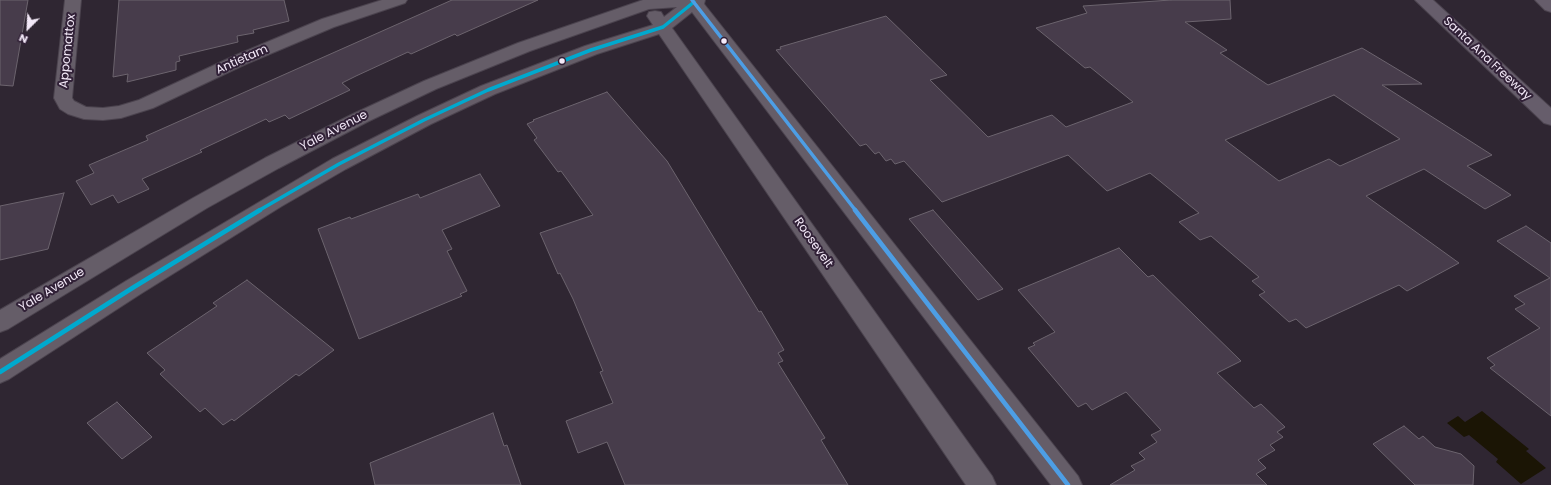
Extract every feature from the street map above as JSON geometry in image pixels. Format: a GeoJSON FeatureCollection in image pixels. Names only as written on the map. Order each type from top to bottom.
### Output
{"type":"FeatureCollection","features":[{"type":"Feature","properties":{"kind":"highway","name":"Santa Ana Freeway"},"geometry":{"type":"LineString","coordinates":[[1423,0],[1551,119]]}},
{"type":"Feature","properties":{"kind":"highway"},"geometry":{"type":"LineString","coordinates":[[1543,0],[1551,7]]}},
{"type":"Feature","properties":{"kind":"street","name":"Appomattox"},"geometry":{"type":"LineString","coordinates":[[73,0],[63,98],[67,106],[84,113]]}},
{"type":"Feature","properties":{"kind":"street","name":"Antietam"},"geometry":{"type":"LineString","coordinates":[[84,113],[103,114],[121,112],[146,104],[240,60],[328,23],[399,0]]}},
{"type":"Feature","properties":{"kind":"street","name":"Yale Avenue"},"geometry":{"type":"LineString","coordinates":[[0,322],[206,200],[272,163],[360,118],[430,85],[524,47],[646,2],[697,1]]}},
{"type":"Feature","properties":{"kind":"street"},"geometry":{"type":"LineString","coordinates":[[0,372],[134,287],[275,201],[339,164],[424,120],[488,90],[590,50],[663,27],[697,1],[1068,485]]}},
{"type":"Feature","properties":{"kind":"street","name":"Roosevelt"},"geometry":{"type":"LineString","coordinates":[[646,2],[982,485]]}},
{"type":"Feature","properties":{"kind":"shaded area"},"geometry":{"type":"Polygon","coordinates":[[[1482,411],[1529,449],[1526,451],[1546,468],[1521,484],[1496,462],[1498,459],[1469,435],[1464,437],[1447,423],[1458,416],[1465,422],[1482,411]]]}},
{"type":"Feature","properties":{"kind":"building"},"geometry":{"type":"Polygon","coordinates":[[[0,0],[28,0],[13,86],[0,85],[0,0]]]}},
{"type":"Feature","properties":{"kind":"building"},"geometry":{"type":"Polygon","coordinates":[[[119,0],[284,0],[289,21],[253,30],[254,33],[237,36],[238,42],[179,56],[180,61],[176,62],[176,70],[127,82],[128,74],[113,77],[119,0]]]}},
{"type":"Feature","properties":{"kind":"building"},"geometry":{"type":"Polygon","coordinates":[[[452,0],[538,0],[457,36],[455,34],[411,54],[408,52],[356,76],[342,83],[350,90],[289,119],[285,115],[269,122],[266,119],[200,150],[202,152],[142,179],[149,189],[118,203],[113,195],[91,205],[76,181],[94,173],[89,165],[148,140],[146,136],[452,0]]]}},
{"type":"Feature","properties":{"kind":"building"},"geometry":{"type":"Polygon","coordinates":[[[1171,0],[1230,0],[1231,19],[1185,22],[1227,50],[1220,53],[1268,85],[1362,48],[1422,84],[1382,85],[1492,155],[1467,166],[1511,195],[1485,209],[1424,169],[1366,196],[1459,263],[1407,291],[1399,285],[1306,328],[1296,319],[1289,322],[1259,295],[1265,292],[1252,281],[1259,277],[1211,236],[1200,240],[1179,222],[1199,213],[1150,173],[1107,191],[1068,155],[942,202],[904,161],[895,164],[891,159],[886,161],[879,152],[875,154],[866,144],[860,146],[776,50],[781,49],[780,47],[886,16],[947,75],[930,80],[988,137],[1052,115],[1066,127],[1133,102],[1090,67],[1085,68],[1036,28],[1087,13],[1083,6],[1171,0]],[[1334,95],[1225,140],[1279,181],[1329,159],[1340,166],[1400,139],[1334,95]]]}},
{"type":"Feature","properties":{"kind":"building"},"geometry":{"type":"Polygon","coordinates":[[[607,92],[667,161],[759,312],[761,311],[784,350],[778,353],[783,361],[778,363],[825,438],[821,440],[848,485],[625,485],[607,442],[578,453],[566,421],[613,403],[600,372],[603,371],[573,299],[560,273],[558,274],[540,233],[593,215],[561,171],[558,172],[534,140],[537,138],[527,124],[534,121],[533,120],[607,92]]]}},
{"type":"Feature","properties":{"kind":"building"},"geometry":{"type":"Polygon","coordinates":[[[480,174],[500,206],[442,230],[452,249],[447,251],[467,291],[460,294],[462,296],[359,339],[318,229],[350,217],[351,219],[418,194],[420,198],[480,174]]]}},
{"type":"Feature","properties":{"kind":"building"},"geometry":{"type":"Polygon","coordinates":[[[64,193],[48,249],[0,260],[0,206],[64,193]]]}},
{"type":"Feature","properties":{"kind":"building"},"geometry":{"type":"Polygon","coordinates":[[[933,210],[1003,289],[978,300],[909,219],[933,210]]]}},
{"type":"Feature","properties":{"kind":"building"},"geometry":{"type":"Polygon","coordinates":[[[1526,226],[1551,243],[1551,416],[1490,368],[1495,365],[1487,358],[1540,328],[1515,309],[1525,304],[1514,296],[1550,278],[1497,241],[1526,226]]]}},
{"type":"Feature","properties":{"kind":"building"},"geometry":{"type":"Polygon","coordinates":[[[1119,248],[1148,277],[1153,275],[1241,361],[1217,373],[1254,408],[1261,404],[1285,427],[1277,432],[1283,437],[1270,445],[1275,450],[1258,460],[1266,468],[1256,474],[1267,485],[1110,485],[1135,470],[1131,466],[1145,459],[1139,453],[1157,442],[1151,435],[1161,430],[1126,392],[1092,410],[1086,403],[1078,407],[1028,348],[1035,345],[1033,343],[1055,332],[1018,290],[1119,248]]]}},
{"type":"Feature","properties":{"kind":"building"},"geometry":{"type":"Polygon","coordinates":[[[247,280],[334,350],[299,376],[296,374],[234,421],[232,419],[223,425],[205,408],[200,412],[160,374],[165,370],[147,353],[217,306],[213,303],[247,280]]]}},
{"type":"Feature","properties":{"kind":"building"},"geometry":{"type":"Polygon","coordinates":[[[117,402],[152,437],[122,459],[87,423],[117,402]]]}},
{"type":"Feature","properties":{"kind":"building"},"geometry":{"type":"Polygon","coordinates":[[[493,413],[504,446],[507,445],[521,485],[375,485],[370,463],[493,413]]]}},
{"type":"Feature","properties":{"kind":"building"},"geometry":{"type":"Polygon","coordinates":[[[1404,426],[1419,439],[1423,436],[1435,447],[1461,454],[1474,466],[1473,485],[1415,485],[1373,444],[1404,426]]]}},
{"type":"Feature","properties":{"kind":"transit line"},"geometry":{"type":"LineString","coordinates":[[692,0],[1068,485]]}},
{"type":"Feature","properties":{"kind":"transit line"},"geometry":{"type":"LineString","coordinates":[[0,372],[134,287],[275,201],[339,164],[424,120],[488,90],[591,50],[663,27],[694,2]]}}]}
